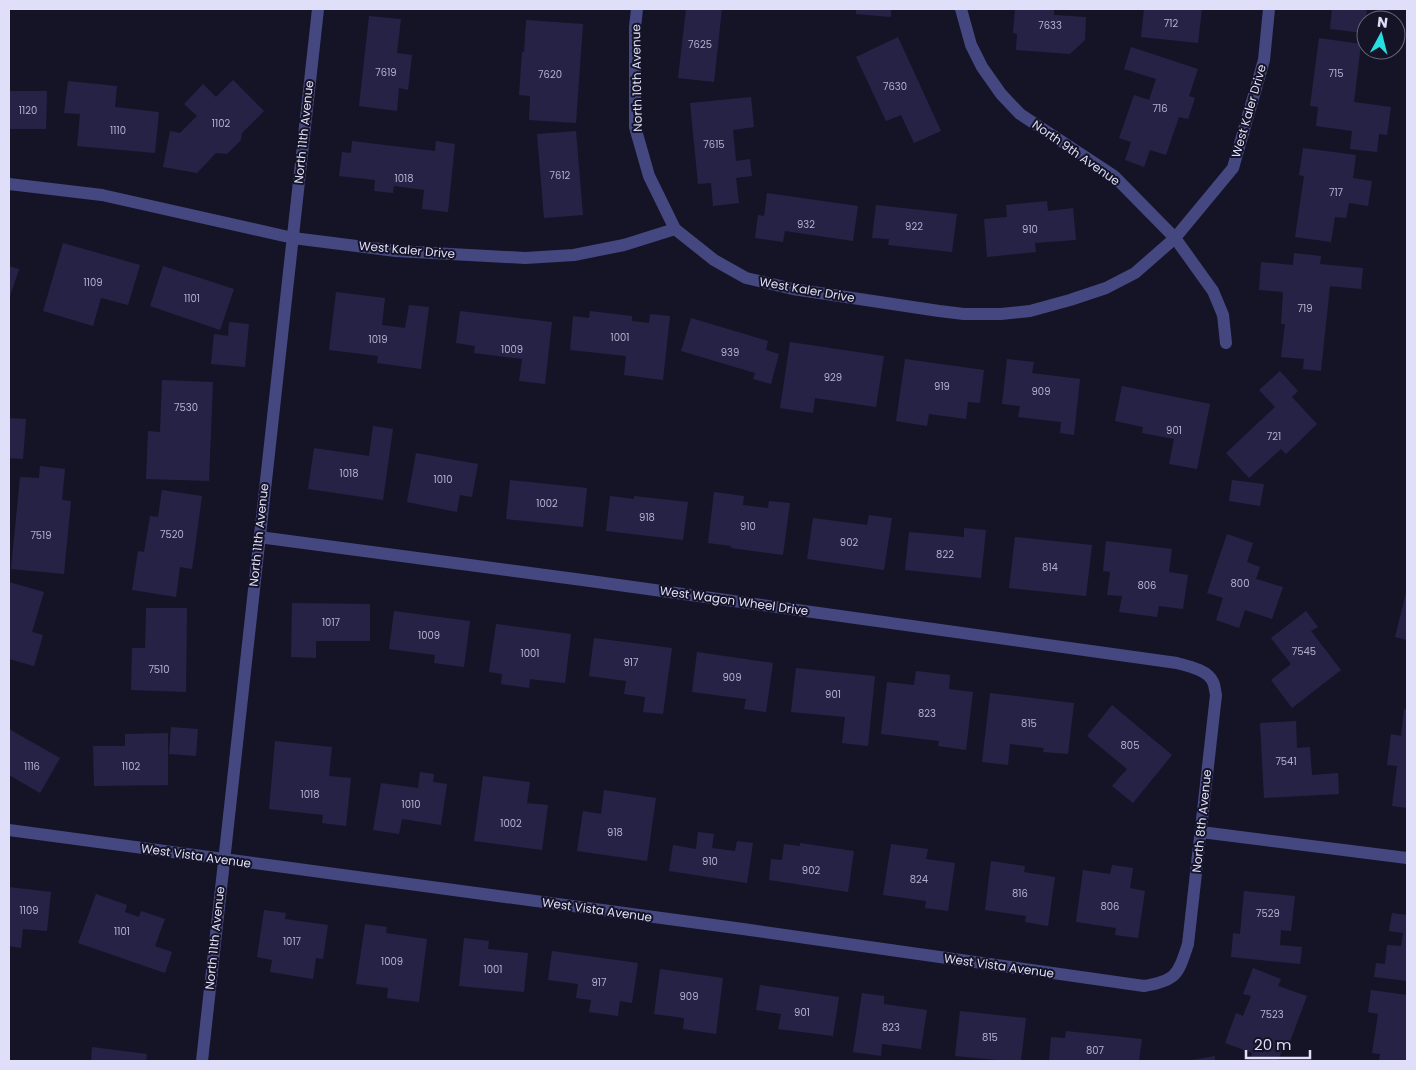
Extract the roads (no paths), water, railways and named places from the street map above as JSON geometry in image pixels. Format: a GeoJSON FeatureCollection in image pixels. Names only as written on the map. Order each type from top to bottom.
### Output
{"type":"FeatureCollection","features":[{"type":"Feature","properties":{"kind":"street","name":"North 11th Avenue"},"geometry":{"type":"LineString","coordinates":[[202,1061],[318,9]]}},
{"type":"Feature","properties":{"kind":"street","name":"North 10th Avenue"},"geometry":{"type":"LineString","coordinates":[[637,9],[635,28],[635,127],[649,176],[675,229]]}},
{"type":"Feature","properties":{"kind":"street","name":"North 9th Avenue"},"geometry":{"type":"LineString","coordinates":[[961,9],[971,46],[982,67],[1001,94],[1020,114],[1114,176],[1175,238],[1213,291],[1223,315],[1226,343]]}},
{"type":"Feature","properties":{"kind":"street","name":"West Kaler Drive"},"geometry":{"type":"LineString","coordinates":[[9,184],[102,195],[293,238],[396,252],[525,258],[574,255],[624,245],[675,229],[714,260],[746,278],[793,289],[964,314],[1001,314],[1030,311],[1106,288],[1135,273],[1175,238],[1233,168],[1264,60],[1269,9]]}},
{"type":"Feature","properties":{"kind":"street","name":"West Wagon Wheel Drive"},"geometry":{"type":"LineString","coordinates":[[259,537],[1177,663],[1207,675]]}},
{"type":"Feature","properties":{"kind":"street","name":"North 8th Avenue"},"geometry":{"type":"LineString","coordinates":[[1180,968],[1188,944],[1216,695],[1213,682],[1207,675]]}},
{"type":"Feature","properties":{"kind":"street","name":"West Vista Avenue"},"geometry":{"type":"LineString","coordinates":[[9,830],[1144,986],[1166,982],[1180,968]]}},
{"type":"Feature","properties":{"kind":"street"},"geometry":{"type":"LineString","coordinates":[[1201,832],[1407,858]]}}]}
